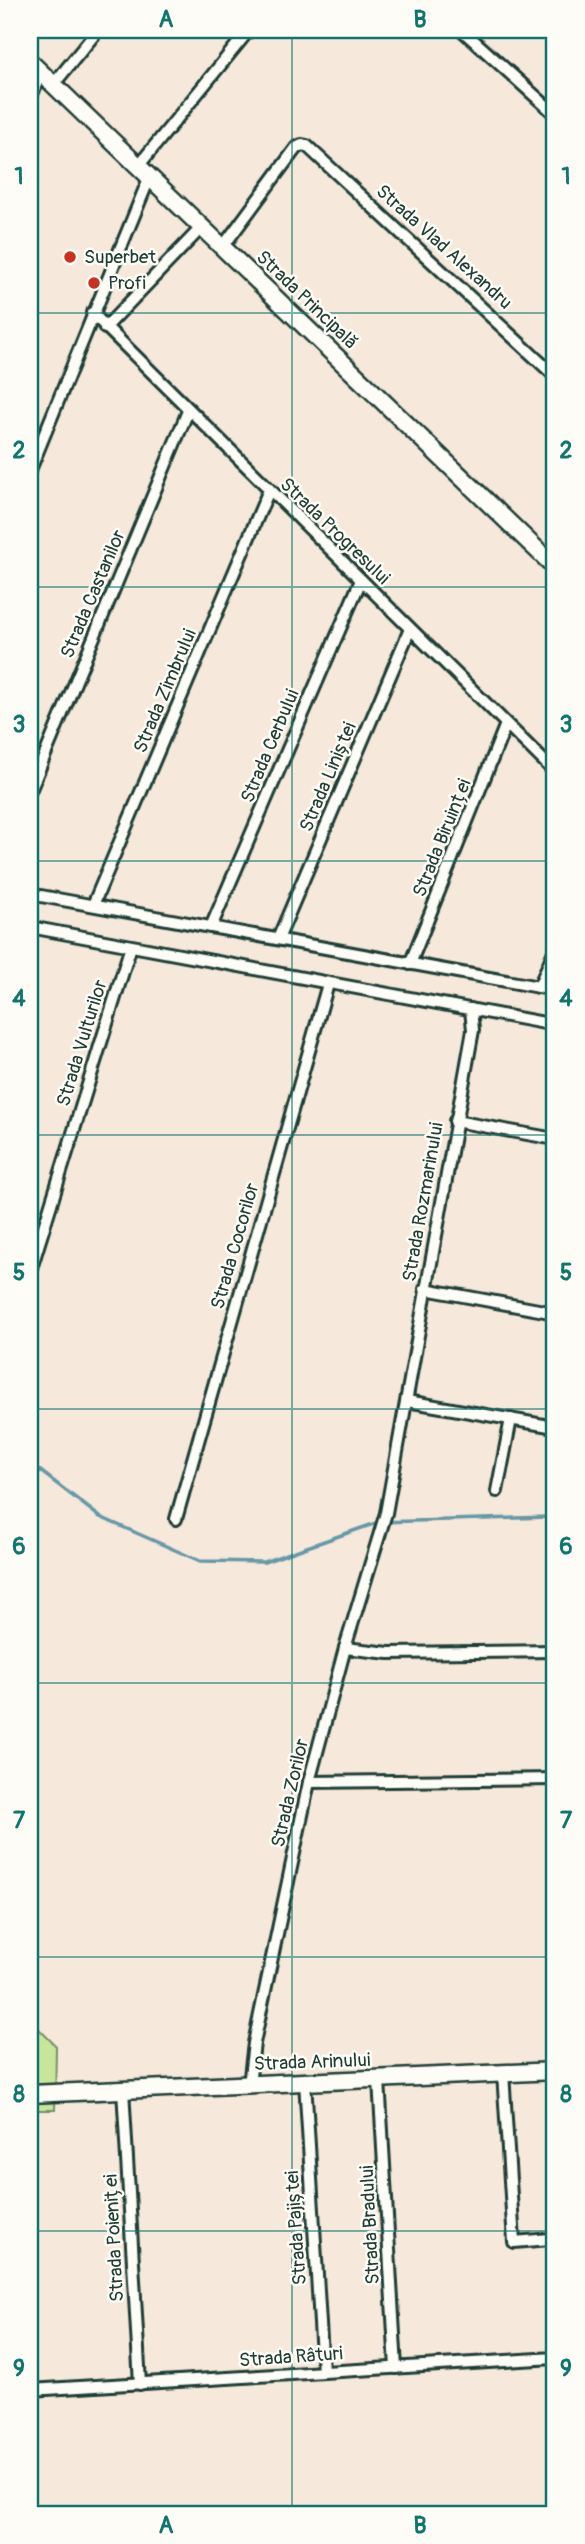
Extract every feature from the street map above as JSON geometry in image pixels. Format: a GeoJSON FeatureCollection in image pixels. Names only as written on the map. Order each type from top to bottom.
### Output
{"type":"FeatureCollection","features":[{"type":"Feature","properties":{"kind":"main road","name":"Strada Principală"},"geometry":{"type":"LineString","coordinates":[[35,67],[555,567]]}},
{"type":"Feature","properties":{"kind":"main road","name":"Strada Arinului"},"geometry":{"type":"LineString","coordinates":[[30,2094],[555,2071]]}},
{"type":"Feature","properties":{"kind":"street"},"geometry":{"type":"LineString","coordinates":[[53,85],[98,30]]}},
{"type":"Feature","properties":{"kind":"street"},"geometry":{"type":"LineString","coordinates":[[30,470],[144,171],[248,30]]}},
{"type":"Feature","properties":{"kind":"street"},"geometry":{"type":"LineString","coordinates":[[462,30],[555,114]]}},
{"type":"Feature","properties":{"kind":"street"},"geometry":{"type":"LineString","coordinates":[[30,99],[35,67]]}},
{"type":"Feature","properties":{"kind":"street","name":"Strada Vlad Alexandru"},"geometry":{"type":"LineString","coordinates":[[222,248],[296,148],[307,146],[555,376]]}},
{"type":"Feature","properties":{"kind":"street"},"geometry":{"type":"LineString","coordinates":[[105,328],[201,228]]}},
{"type":"Feature","properties":{"kind":"street","name":"Strada Progresului"},"geometry":{"type":"LineString","coordinates":[[92,313],[555,772]]}},
{"type":"Feature","properties":{"kind":"street","name":"Strada Castanilor"},"geometry":{"type":"LineString","coordinates":[[30,791],[188,411]]}},
{"type":"Feature","properties":{"kind":"street","name":"Strada Zimbrului"},"geometry":{"type":"LineString","coordinates":[[93,905],[269,490]]}},
{"type":"Feature","properties":{"kind":"street","name":"Strada Cerbului"},"geometry":{"type":"LineString","coordinates":[[211,927],[361,580]]}},
{"type":"Feature","properties":{"kind":"street","name":"Strada Liniștei"},"geometry":{"type":"LineString","coordinates":[[278,939],[410,629]]}},
{"type":"Feature","properties":{"kind":"street","name":"Strada Biruinței"},"geometry":{"type":"LineString","coordinates":[[410,964],[506,724]]}},
{"type":"Feature","properties":{"kind":"street"},"geometry":{"type":"LineString","coordinates":[[30,894],[555,989]]}},
{"type":"Feature","properties":{"kind":"street"},"geometry":{"type":"LineString","coordinates":[[30,927],[555,1025]]}},
{"type":"Feature","properties":{"kind":"street","name":"Strada Vulturilor"},"geometry":{"type":"LineString","coordinates":[[30,1272],[131,946]]}},
{"type":"Feature","properties":{"kind":"street"},"geometry":{"type":"LineString","coordinates":[[539,986],[555,949]]}},
{"type":"Feature","properties":{"kind":"street","name":"Strada Cocorilor"},"geometry":{"type":"LineString","coordinates":[[176,1518],[328,984]]}},
{"type":"Feature","properties":{"kind":"street","name":"Strada Rozmarinului"},"geometry":{"type":"LineString","coordinates":[[386,1513],[473,1030],[471,1009]]}},
{"type":"Feature","properties":{"kind":"street"},"geometry":{"type":"LineString","coordinates":[[455,1121],[555,1139]]}},
{"type":"Feature","properties":{"kind":"street"},"geometry":{"type":"LineString","coordinates":[[425,1289],[555,1313]]}},
{"type":"Feature","properties":{"kind":"street"},"geometry":{"type":"LineString","coordinates":[[407,1401],[555,1427]]}},
{"type":"Feature","properties":{"kind":"street"},"geometry":{"type":"LineString","coordinates":[[498,1490],[511,1419]]}},
{"type":"Feature","properties":{"kind":"street","name":"Strada Zorilor"},"geometry":{"type":"LineString","coordinates":[[249,2085],[254,2043],[309,1782],[345,1647],[386,1513]]}},
{"type":"Feature","properties":{"kind":"street"},"geometry":{"type":"LineString","coordinates":[[345,1647],[389,1653],[555,1651]]}},
{"type":"Feature","properties":{"kind":"street"},"geometry":{"type":"LineString","coordinates":[[309,1782],[555,1779]]}},
{"type":"Feature","properties":{"kind":"street"},"geometry":{"type":"LineString","coordinates":[[503,2073],[514,2242],[550,2239]]}},
{"type":"Feature","properties":{"kind":"street","name":"Strada Bradului"},"geometry":{"type":"LineString","coordinates":[[379,2080],[396,2368]]}},
{"type":"Feature","properties":{"kind":"street","name":"Strada Pajiștei"},"geometry":{"type":"LineString","coordinates":[[304,2081],[323,2372]]}},
{"type":"Feature","properties":{"kind":"street","name":"Strada Poieniței"},"geometry":{"type":"LineString","coordinates":[[123,2090],[140,2384]]}},
{"type":"Feature","properties":{"kind":"street","name":"Strada Râturi"},"geometry":{"type":"LineString","coordinates":[[30,2390],[555,2358]]}},
{"type":"Feature","properties":{"kind":"green space"},"geometry":{"type":"Polygon","coordinates":[[[30,2020],[56,2046],[55,2110],[30,2110],[30,2020]]]}},
{"type":"Feature","properties":{"kind":"waterway"},"geometry":{"type":"LineString","coordinates":[[30,1463],[100,1517],[200,1561],[264,1562],[379,1522],[548,1517],[555,1545]]}},
{"type":"Feature","properties":{"kind":"place","name":"Superbet"},"geometry":{"type":"Point","coordinates":[70,257]}},
{"type":"Feature","properties":{"kind":"place","name":"Profi"},"geometry":{"type":"Point","coordinates":[94,283]}}]}
